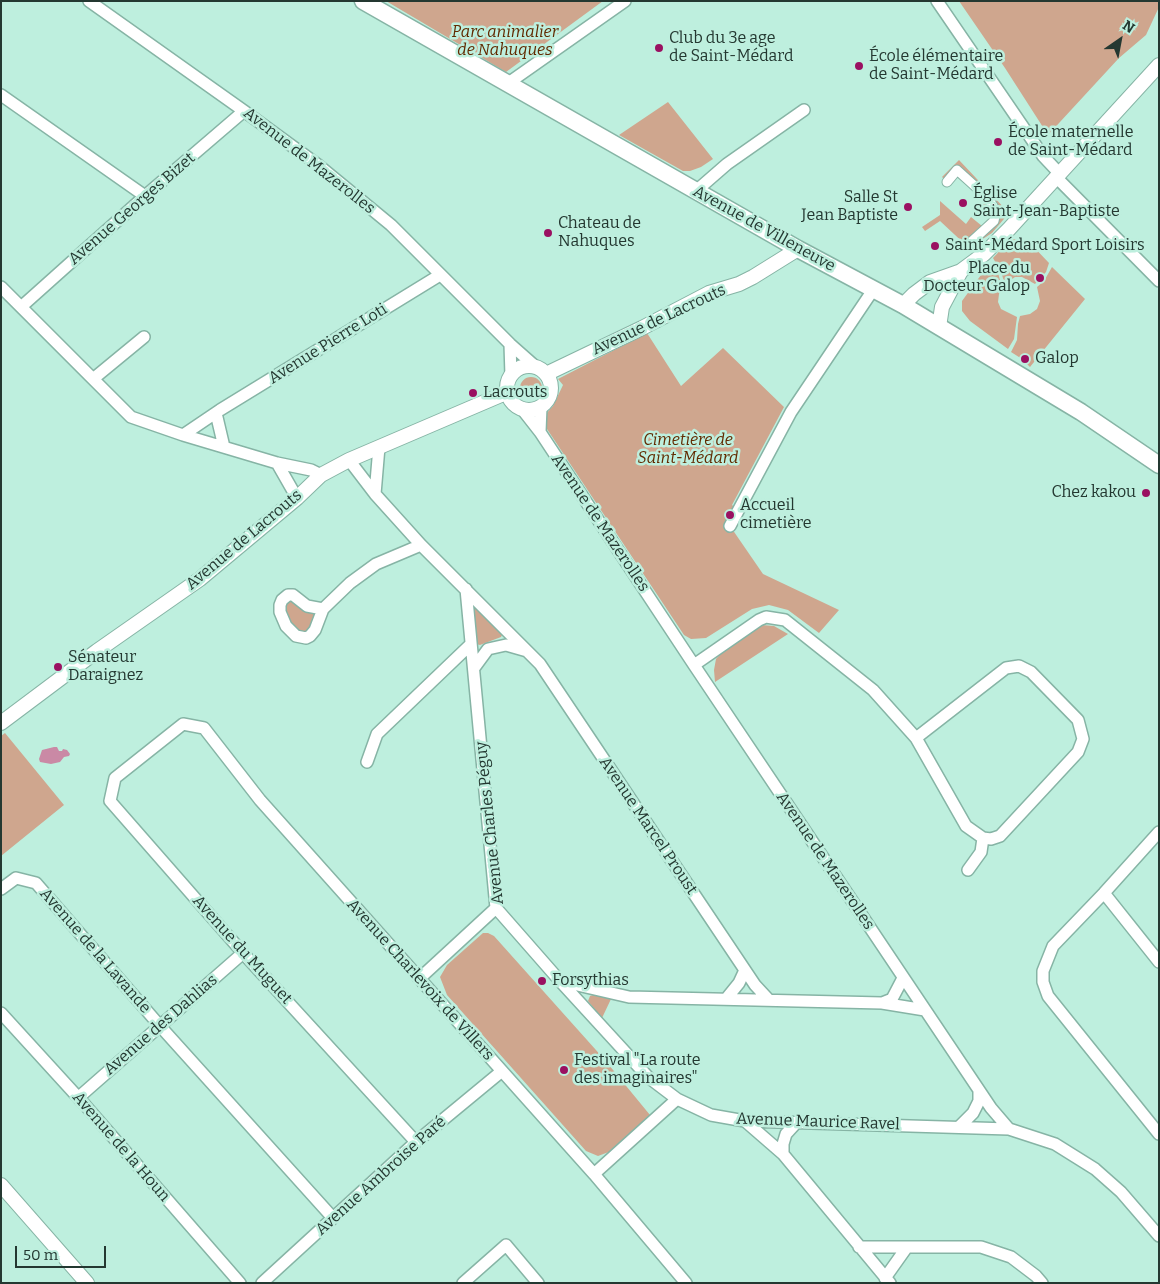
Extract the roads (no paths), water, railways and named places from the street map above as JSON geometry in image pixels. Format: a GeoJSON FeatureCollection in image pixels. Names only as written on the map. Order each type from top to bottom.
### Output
{"type":"FeatureCollection","features":[{"type":"Feature","properties":{"kind":"main road","name":"Avenue de Villeneuve"},"geometry":{"type":"LineString","coordinates":[[363,1],[798,249],[903,305],[1081,412],[1159,465]]}},
{"type":"Feature","properties":{"kind":"street","name":"Avenue de Mazerolles"},"geometry":{"type":"LineString","coordinates":[[89,1],[244,111],[318,166],[391,225],[510,344],[541,371]]}},
{"type":"Feature","properties":{"kind":"street"},"geometry":{"type":"LineString","coordinates":[[507,84],[625,1]]}},
{"type":"Feature","properties":{"kind":"street"},"geometry":{"type":"LineString","coordinates":[[937,1],[1058,175],[1159,281]]}},
{"type":"Feature","properties":{"kind":"street"},"geometry":{"type":"LineString","coordinates":[[903,305],[930,282],[961,271],[984,254],[1159,65]]}},
{"type":"Feature","properties":{"kind":"street"},"geometry":{"type":"LineString","coordinates":[[1,95],[144,196]]}},
{"type":"Feature","properties":{"kind":"street"},"geometry":{"type":"LineString","coordinates":[[696,191],[727,164],[804,110]]}},
{"type":"Feature","properties":{"kind":"street","name":"Avenue Georges Bizet"},"geometry":{"type":"LineString","coordinates":[[21,307],[144,196],[244,111]]}},
{"type":"Feature","properties":{"kind":"street"},"geometry":{"type":"LineString","coordinates":[[947,182],[957,170],[988,198],[996,211],[994,220],[972,241]]}},
{"type":"Feature","properties":{"kind":"street","name":"Avenue de Lacrouts"},"geometry":{"type":"LineString","coordinates":[[541,371],[642,328],[709,293],[739,284],[798,249]]}},
{"type":"Feature","properties":{"kind":"street"},"geometry":{"type":"LineString","coordinates":[[939,327],[942,307],[961,271]]}},
{"type":"Feature","properties":{"kind":"street","name":"Avenue Pierre Loti"},"geometry":{"type":"LineString","coordinates":[[184,435],[216,413],[440,275]]}},
{"type":"Feature","properties":{"kind":"street"},"geometry":{"type":"LineString","coordinates":[[1,287],[131,417],[277,463],[311,470],[321,475]]}},
{"type":"Feature","properties":{"kind":"street"},"geometry":{"type":"LineString","coordinates":[[730,526],[791,412],[873,290]]}},
{"type":"Feature","properties":{"kind":"street"},"geometry":{"type":"LineString","coordinates":[[93,379],[144,337]]}},
{"type":"Feature","properties":{"kind":"street"},"geometry":{"type":"LineString","coordinates":[[510,344],[511,376],[508,392],[512,403],[522,409],[532,410],[546,404],[551,392],[550,380],[541,371],[525,367],[520,368],[511,376]]}},
{"type":"Feature","properties":{"kind":"street","name":"Avenue de Lacrouts"},"geometry":{"type":"LineString","coordinates":[[1,723],[97,650],[200,579],[297,498],[321,475],[349,460],[508,392]]}},
{"type":"Feature","properties":{"kind":"street"},"geometry":{"type":"LineString","coordinates":[[540,432],[541,407]]}},
{"type":"Feature","properties":{"kind":"street","name":"Avenue de Mazerolles"},"geometry":{"type":"LineString","coordinates":[[522,409],[540,432],[980,1092],[1002,1123],[1009,1129]]}},
{"type":"Feature","properties":{"kind":"street"},"geometry":{"type":"LineString","coordinates":[[216,413],[224,447]]}},
{"type":"Feature","properties":{"kind":"street"},"geometry":{"type":"LineString","coordinates":[[375,494],[379,447]]}},
{"type":"Feature","properties":{"kind":"street","name":"Avenue Marcel Proust"},"geometry":{"type":"LineString","coordinates":[[349,460],[375,494],[421,545],[540,664],[754,985],[768,999]]}},
{"type":"Feature","properties":{"kind":"street"},"geometry":{"type":"LineString","coordinates":[[277,463],[297,498]]}},
{"type":"Feature","properties":{"kind":"street"},"geometry":{"type":"LineString","coordinates":[[323,609],[350,583],[376,564],[421,545]]}},
{"type":"Feature","properties":{"kind":"street","name":"Avenue Charles Péguy"},"geometry":{"type":"LineString","coordinates":[[466,589],[496,908],[560,981]]}},
{"type":"Feature","properties":{"kind":"street"},"geometry":{"type":"LineString","coordinates":[[694,665],[759,620],[766,617],[785,620],[873,690],[916,738],[966,826],[983,838],[991,839],[1000,836],[1078,752],[1083,739],[1078,720],[1031,672],[1019,666],[1006,668],[916,738]]}},
{"type":"Feature","properties":{"kind":"street"},"geometry":{"type":"LineString","coordinates":[[474,668],[488,649],[506,644],[528,651]]}},
{"type":"Feature","properties":{"kind":"street"},"geometry":{"type":"LineString","coordinates":[[367,762],[377,734],[470,645]]}},
{"type":"Feature","properties":{"kind":"street","name":"Avenue Charlevoix de Villers"},"geometry":{"type":"LineString","coordinates":[[144,755],[183,724],[204,728],[260,800],[594,1174],[686,1283]]}},
{"type":"Feature","properties":{"kind":"street","name":"Avenue du Muguet"},"geometry":{"type":"LineString","coordinates":[[144,755],[115,778],[110,801],[243,953],[416,1142]]}},
{"type":"Feature","properties":{"kind":"street"},"geometry":{"type":"LineString","coordinates":[[1159,832],[1053,946],[1043,971],[1043,982],[1048,996],[1159,1134]]}},
{"type":"Feature","properties":{"kind":"street"},"geometry":{"type":"LineString","coordinates":[[968,870],[981,852],[983,838]]}},
{"type":"Feature","properties":{"kind":"street","name":"Avenue de la Lavande"},"geometry":{"type":"LineString","coordinates":[[1,889],[16,878],[36,883],[160,1026]]}},
{"type":"Feature","properties":{"kind":"street"},"geometry":{"type":"LineString","coordinates":[[1104,893],[1159,962]]}},
{"type":"Feature","properties":{"kind":"street"},"geometry":{"type":"LineString","coordinates":[[420,978],[496,908]]}},
{"type":"Feature","properties":{"kind":"street","name":"Avenue des Dahlias"},"geometry":{"type":"LineString","coordinates":[[78,1097],[243,953]]}},
{"type":"Feature","properties":{"kind":"street"},"geometry":{"type":"LineString","coordinates":[[726,999],[739,983],[745,970]]}},
{"type":"Feature","properties":{"kind":"street"},"geometry":{"type":"LineString","coordinates":[[882,1003],[892,999],[903,978]]}},
{"type":"Feature","properties":{"kind":"street"},"geometry":{"type":"LineString","coordinates":[[560,981],[629,997],[882,1003],[925,1010]]}},
{"type":"Feature","properties":{"kind":"street","name":"Avenue Maurice Ravel"},"geometry":{"type":"LineString","coordinates":[[560,981],[648,1077],[677,1099],[712,1115],[745,1121],[1009,1129]]}},
{"type":"Feature","properties":{"kind":"street","name":"Avenue de la Houn"},"geometry":{"type":"LineString","coordinates":[[1,1013],[78,1097],[240,1283]]}},
{"type":"Feature","properties":{"kind":"street"},"geometry":{"type":"LineString","coordinates":[[160,1026],[333,1218]]}},
{"type":"Feature","properties":{"kind":"street","name":"Avenue Ambroise Paré"},"geometry":{"type":"LineString","coordinates":[[262,1283],[416,1142],[502,1072]]}},
{"type":"Feature","properties":{"kind":"street"},"geometry":{"type":"LineString","coordinates":[[959,1127],[973,1113],[979,1101],[980,1092]]}},
{"type":"Feature","properties":{"kind":"street"},"geometry":{"type":"LineString","coordinates":[[594,1174],[677,1099]]}},
{"type":"Feature","properties":{"kind":"street"},"geometry":{"type":"LineString","coordinates":[[745,1121],[782,1154],[887,1280],[907,1247]]}},
{"type":"Feature","properties":{"kind":"street"},"geometry":{"type":"LineString","coordinates":[[782,1154],[782,1144],[786,1134],[797,1122]]}},
{"type":"Feature","properties":{"kind":"street"},"geometry":{"type":"LineString","coordinates":[[1009,1129],[1055,1144],[1095,1169],[1121,1192],[1159,1236]]}},
{"type":"Feature","properties":{"kind":"street"},"geometry":{"type":"LineString","coordinates":[[1,1184],[87,1283]]}},
{"type":"Feature","properties":{"kind":"street"},"geometry":{"type":"LineString","coordinates":[[463,1283],[506,1244],[538,1283]]}},
{"type":"Feature","properties":{"kind":"street"},"geometry":{"type":"LineString","coordinates":[[859,1247],[981,1247],[1011,1257],[1036,1276],[1042,1283]]}},
{"type":"Feature","properties":{"kind":"place","name":"Club du 3e age de Saint-Médard"},"geometry":{"type":"Point","coordinates":[659,48]}},
{"type":"Feature","properties":{"kind":"place","name":"École élémentaire de Saint-Médard"},"geometry":{"type":"Point","coordinates":[859,66]}},
{"type":"Feature","properties":{"kind":"place","name":"École maternelle de Saint-Médard"},"geometry":{"type":"Point","coordinates":[998,142]}},
{"type":"Feature","properties":{"kind":"place","name":"Église Saint-Jean-Baptiste"},"geometry":{"type":"Point","coordinates":[963,203]}},
{"type":"Feature","properties":{"kind":"place","name":"Salle St Jean Baptiste"},"geometry":{"type":"Point","coordinates":[908,207]}},
{"type":"Feature","properties":{"kind":"place","name":"Chateau de Nahuques"},"geometry":{"type":"Point","coordinates":[548,233]}},
{"type":"Feature","properties":{"kind":"place","name":"Saint-Médard Sport Loisirs"},"geometry":{"type":"Point","coordinates":[935,246]}},
{"type":"Feature","properties":{"kind":"place","name":"Place du Docteur Galop"},"geometry":{"type":"Point","coordinates":[1040,278]}},
{"type":"Feature","properties":{"kind":"place","name":"Galop"},"geometry":{"type":"Point","coordinates":[1025,359]}},
{"type":"Feature","properties":{"kind":"place","name":"Lacrouts"},"geometry":{"type":"Point","coordinates":[473,393]}},
{"type":"Feature","properties":{"kind":"place","name":"Chez kakou"},"geometry":{"type":"Point","coordinates":[1146,493]}},
{"type":"Feature","properties":{"kind":"place","name":"Accueil cimetière"},"geometry":{"type":"Point","coordinates":[730,515]}},
{"type":"Feature","properties":{"kind":"place","name":"Sénateur Daraignez"},"geometry":{"type":"Point","coordinates":[58,667]}},
{"type":"Feature","properties":{"kind":"place","name":"Forsythias"},"geometry":{"type":"Point","coordinates":[542,981]}},
{"type":"Feature","properties":{"kind":"place","name":"Festival \"La route des imaginaires\""},"geometry":{"type":"Point","coordinates":[564,1070]}},
{"type":"Feature","properties":{"kind":"park label","name":"Parc animalier de Nahuques"},"geometry":{"type":"Point","coordinates":[505,42]}},
{"type":"Feature","properties":{"kind":"park label","name":"Cimetière de Saint-Médard"},"geometry":{"type":"Point","coordinates":[688,450]}}]}
